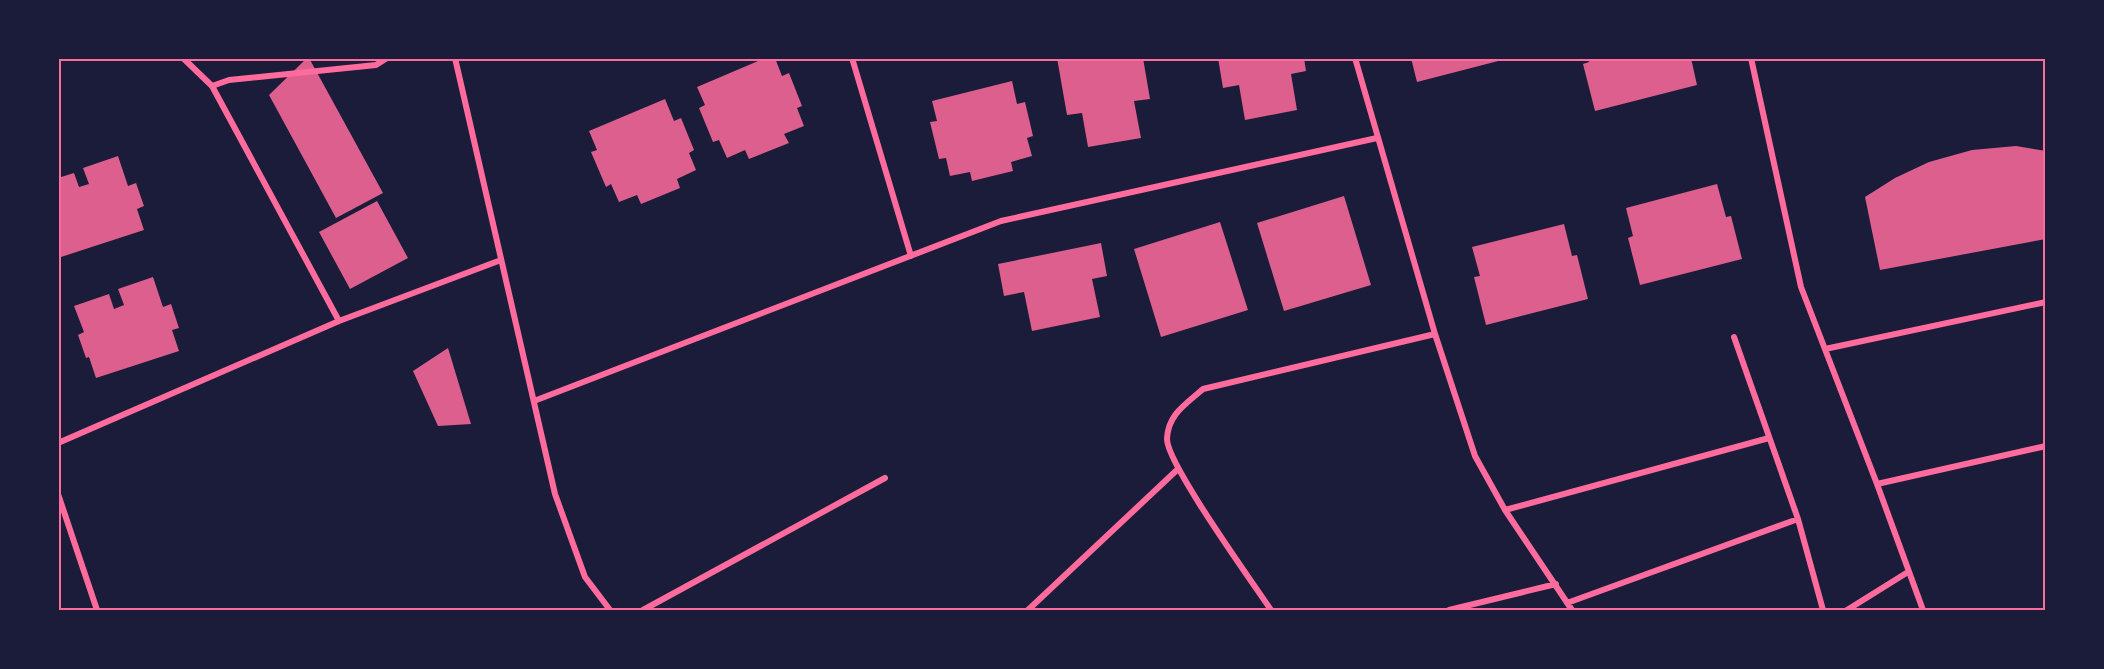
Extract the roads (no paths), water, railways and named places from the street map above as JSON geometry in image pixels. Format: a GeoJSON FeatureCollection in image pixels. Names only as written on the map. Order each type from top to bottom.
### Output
{"type":"FeatureCollection","features":[{"type":"Feature","properties":{"kind":"street"},"geometry":{"type":"LineString","coordinates":[[183,58],[212,86],[339,321]]}},
{"type":"Feature","properties":{"kind":"street"},"geometry":{"type":"LineString","coordinates":[[212,86],[229,80],[376,65],[387,58]]}},
{"type":"Feature","properties":{"kind":"street"},"geometry":{"type":"LineString","coordinates":[[455,58],[555,494],[585,577],[610,610]]}},
{"type":"Feature","properties":{"kind":"street"},"geometry":{"type":"LineString","coordinates":[[852,58],[911,256]]}},
{"type":"Feature","properties":{"kind":"street"},"geometry":{"type":"LineString","coordinates":[[1355,58],[1435,334],[1475,456],[1505,510],[1572,610]]}},
{"type":"Feature","properties":{"kind":"street"},"geometry":{"type":"LineString","coordinates":[[1751,58],[1801,287],[1923,610]]}},
{"type":"Feature","properties":{"kind":"street"},"geometry":{"type":"LineString","coordinates":[[534,401],[1001,221],[1377,138]]}},
{"type":"Feature","properties":{"kind":"street"},"geometry":{"type":"LineString","coordinates":[[58,443],[339,321],[501,260]]}},
{"type":"Feature","properties":{"kind":"street"},"geometry":{"type":"LineString","coordinates":[[1825,349],[2046,302]]}},
{"type":"Feature","properties":{"kind":"street"},"geometry":{"type":"LineString","coordinates":[[1271,610],[1178,469],[1167,440],[1174,414],[1203,389],[1435,334]]}},
{"type":"Feature","properties":{"kind":"street"},"geometry":{"type":"LineString","coordinates":[[1734,338],[1798,519],[1823,610]]}},
{"type":"Feature","properties":{"kind":"street"},"geometry":{"type":"LineString","coordinates":[[1505,510],[1769,438]]}},
{"type":"Feature","properties":{"kind":"street"},"geometry":{"type":"LineString","coordinates":[[1877,484],[2046,446]]}},
{"type":"Feature","properties":{"kind":"street"},"geometry":{"type":"LineString","coordinates":[[1028,610],[1178,469]]}},
{"type":"Feature","properties":{"kind":"street"},"geometry":{"type":"LineString","coordinates":[[643,610],[885,478]]}},
{"type":"Feature","properties":{"kind":"street"},"geometry":{"type":"LineString","coordinates":[[58,494],[97,610]]}},
{"type":"Feature","properties":{"kind":"street"},"geometry":{"type":"LineString","coordinates":[[1567,603],[1798,519]]}},
{"type":"Feature","properties":{"kind":"street"},"geometry":{"type":"LineString","coordinates":[[1847,610],[1908,572]]}},
{"type":"Feature","properties":{"kind":"street"},"geometry":{"type":"LineString","coordinates":[[1449,610],[1556,584]]}}]}
